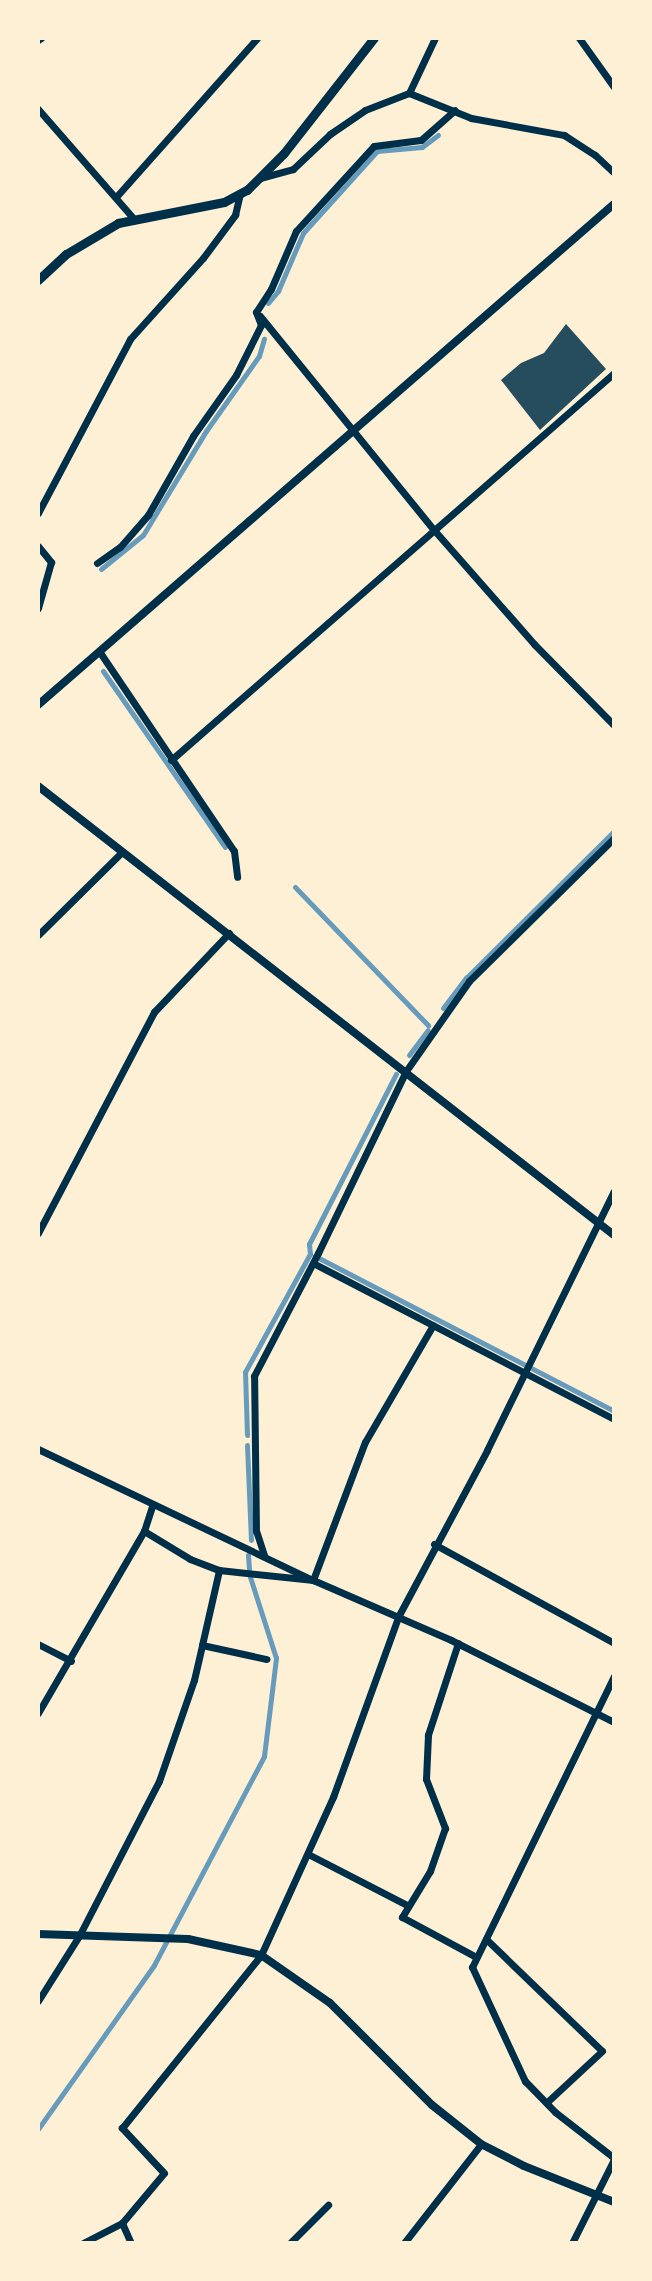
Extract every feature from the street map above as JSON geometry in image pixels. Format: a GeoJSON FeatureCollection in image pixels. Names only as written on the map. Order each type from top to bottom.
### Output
{"type":"FeatureCollection","features":[{"type":"Feature","properties":{"kind":"main road"},"geometry":{"type":"LineString","coordinates":[[38,280],[94,234],[135,220],[224,202],[240,193],[260,178],[374,38]]}},
{"type":"Feature","properties":{"kind":"street"},"geometry":{"type":"LineString","coordinates":[[116,197],[257,38]]}},
{"type":"Feature","properties":{"kind":"street"},"geometry":{"type":"LineString","coordinates":[[409,93],[435,38]]}},
{"type":"Feature","properties":{"kind":"street"},"geometry":{"type":"LineString","coordinates":[[579,38],[614,87]]}},
{"type":"Feature","properties":{"kind":"street"},"geometry":{"type":"LineString","coordinates":[[260,178],[293,169],[330,134],[365,110],[409,93],[471,118],[564,135],[595,155],[614,173]]}},
{"type":"Feature","properties":{"kind":"street"},"geometry":{"type":"LineString","coordinates":[[38,109],[135,220]]}},
{"type":"Feature","properties":{"kind":"street"},"geometry":{"type":"LineString","coordinates":[[256,312],[271,289],[296,231],[374,146],[421,140],[455,110]]}},
{"type":"Feature","properties":{"kind":"street"},"geometry":{"type":"LineString","coordinates":[[38,513],[130,339],[203,258],[235,215],[240,193]]}},
{"type":"Feature","properties":{"kind":"street"},"geometry":{"type":"LineString","coordinates":[[38,705],[614,204]]}},
{"type":"Feature","properties":{"kind":"street"},"geometry":{"type":"LineString","coordinates":[[256,312],[332,400],[352,431],[434,530],[534,644],[614,725]]}},
{"type":"Feature","properties":{"kind":"street"},"geometry":{"type":"LineString","coordinates":[[97,563],[120,547],[148,515],[210,408],[236,375],[261,325],[256,312]]}},
{"type":"Feature","properties":{"kind":"street"},"geometry":{"type":"LineString","coordinates":[[171,760],[614,373]]}},
{"type":"Feature","properties":{"kind":"street"},"geometry":{"type":"LineString","coordinates":[[38,546],[51,562],[38,608]]}},
{"type":"Feature","properties":{"kind":"street"},"geometry":{"type":"LineString","coordinates":[[99,651],[234,851],[237,877]]}},
{"type":"Feature","properties":{"kind":"street"},"geometry":{"type":"LineString","coordinates":[[38,786],[614,1235]]}},
{"type":"Feature","properties":{"kind":"street"},"geometry":{"type":"LineString","coordinates":[[264,1555],[256,1531],[254,1376],[315,1259],[406,1071],[469,981],[614,838]]}},
{"type":"Feature","properties":{"kind":"street"},"geometry":{"type":"LineString","coordinates":[[38,935],[122,852]]}},
{"type":"Feature","properties":{"kind":"street"},"geometry":{"type":"LineString","coordinates":[[38,1233],[154,1012],[229,933]]}},
{"type":"Feature","properties":{"kind":"street"},"geometry":{"type":"LineString","coordinates":[[83,2243],[122,2223],[164,2173],[122,2128],[261,1955],[333,1797],[398,1617],[434,1544],[487,1450],[599,1223],[604,1205],[614,1191]]}},
{"type":"Feature","properties":{"kind":"street"},"geometry":{"type":"LineString","coordinates":[[315,1259],[433,1325],[526,1368],[614,1419]]}},
{"type":"Feature","properties":{"kind":"street"},"geometry":{"type":"LineString","coordinates":[[313,1580],[365,1442],[433,1325]]}},
{"type":"Feature","properties":{"kind":"street"},"geometry":{"type":"LineString","coordinates":[[38,1449],[313,1580],[458,1643],[614,1722]]}},
{"type":"Feature","properties":{"kind":"street"},"geometry":{"type":"LineString","coordinates":[[38,1713],[144,1531],[153,1504]]}},
{"type":"Feature","properties":{"kind":"street"},"geometry":{"type":"LineString","coordinates":[[144,1531],[190,1559],[219,1570],[313,1580]]}},
{"type":"Feature","properties":{"kind":"street"},"geometry":{"type":"LineString","coordinates":[[434,1544],[614,1643]]}},
{"type":"Feature","properties":{"kind":"street"},"geometry":{"type":"LineString","coordinates":[[38,2001],[79,1936],[159,1781],[194,1680],[219,1570]]}},
{"type":"Feature","properties":{"kind":"street"},"geometry":{"type":"LineString","coordinates":[[458,1643],[428,1735],[426,1779],[445,1828],[430,1871],[402,1917],[476,1957]]}},
{"type":"Feature","properties":{"kind":"street"},"geometry":{"type":"LineString","coordinates":[[38,1644],[71,1661]]}},
{"type":"Feature","properties":{"kind":"street"},"geometry":{"type":"LineString","coordinates":[[202,1645],[266,1659]]}},
{"type":"Feature","properties":{"kind":"street"},"geometry":{"type":"LineString","coordinates":[[572,2243],[599,2196],[614,2158],[546,2103],[525,2081],[472,1967],[614,1676]]}},
{"type":"Feature","properties":{"kind":"street"},"geometry":{"type":"LineString","coordinates":[[308,1854],[407,1905]]}},
{"type":"Feature","properties":{"kind":"street"},"geometry":{"type":"LineString","coordinates":[[40,1931],[79,1936],[188,1939],[261,1955],[330,2003],[432,2105],[481,2144],[524,2166],[614,2202]]}},
{"type":"Feature","properties":{"kind":"street"},"geometry":{"type":"LineString","coordinates":[[486,1939],[602,2051],[546,2103]]}},
{"type":"Feature","properties":{"kind":"street"},"geometry":{"type":"LineString","coordinates":[[404,2243],[481,2144]]}},
{"type":"Feature","properties":{"kind":"street"},"geometry":{"type":"LineString","coordinates":[[290,2243],[328,2205]]}},
{"type":"Feature","properties":{"kind":"street"},"geometry":{"type":"LineString","coordinates":[[122,2223],[131,2243]]}},
{"type":"Feature","properties":{"kind":"building"},"geometry":{"type":"Polygon","coordinates":[[[566,324],[606,369],[540,430],[501,380],[521,363],[544,353],[566,324]]]}},
{"type":"Feature","properties":{"kind":"waterway"},"geometry":{"type":"LineString","coordinates":[[268,303],[278,291],[303,233],[377,151],[422,147],[438,135]]}},
{"type":"Feature","properties":{"kind":"waterway"},"geometry":{"type":"LineString","coordinates":[[101,569],[143,535],[206,431],[259,356],[264,339]]}},
{"type":"Feature","properties":{"kind":"waterway"},"geometry":{"type":"LineString","coordinates":[[103,671],[225,847]]}},
{"type":"Feature","properties":{"kind":"waterway"},"geometry":{"type":"LineString","coordinates":[[443,1008],[466,978],[614,831]]}},
{"type":"Feature","properties":{"kind":"waterway"},"geometry":{"type":"LineString","coordinates":[[295,887],[428,1025]]}},
{"type":"Feature","properties":{"kind":"waterway"},"geometry":{"type":"LineString","coordinates":[[409,1055],[428,1030]]}},
{"type":"Feature","properties":{"kind":"waterway"},"geometry":{"type":"LineString","coordinates":[[247,1435],[245,1372],[310,1254],[309,1244],[396,1074]]}},
{"type":"Feature","properties":{"kind":"waterway"},"geometry":{"type":"LineString","coordinates":[[315,1256],[614,1411]]}},
{"type":"Feature","properties":{"kind":"waterway"},"geometry":{"type":"LineString","coordinates":[[247,1445],[251,1540]]}},
{"type":"Feature","properties":{"kind":"waterway"},"geometry":{"type":"LineString","coordinates":[[248,1555],[249,1569]]}},
{"type":"Feature","properties":{"kind":"waterway"},"geometry":{"type":"LineString","coordinates":[[38,2129],[154,1965],[264,1756],[276,1658],[250,1577]]}}]}
